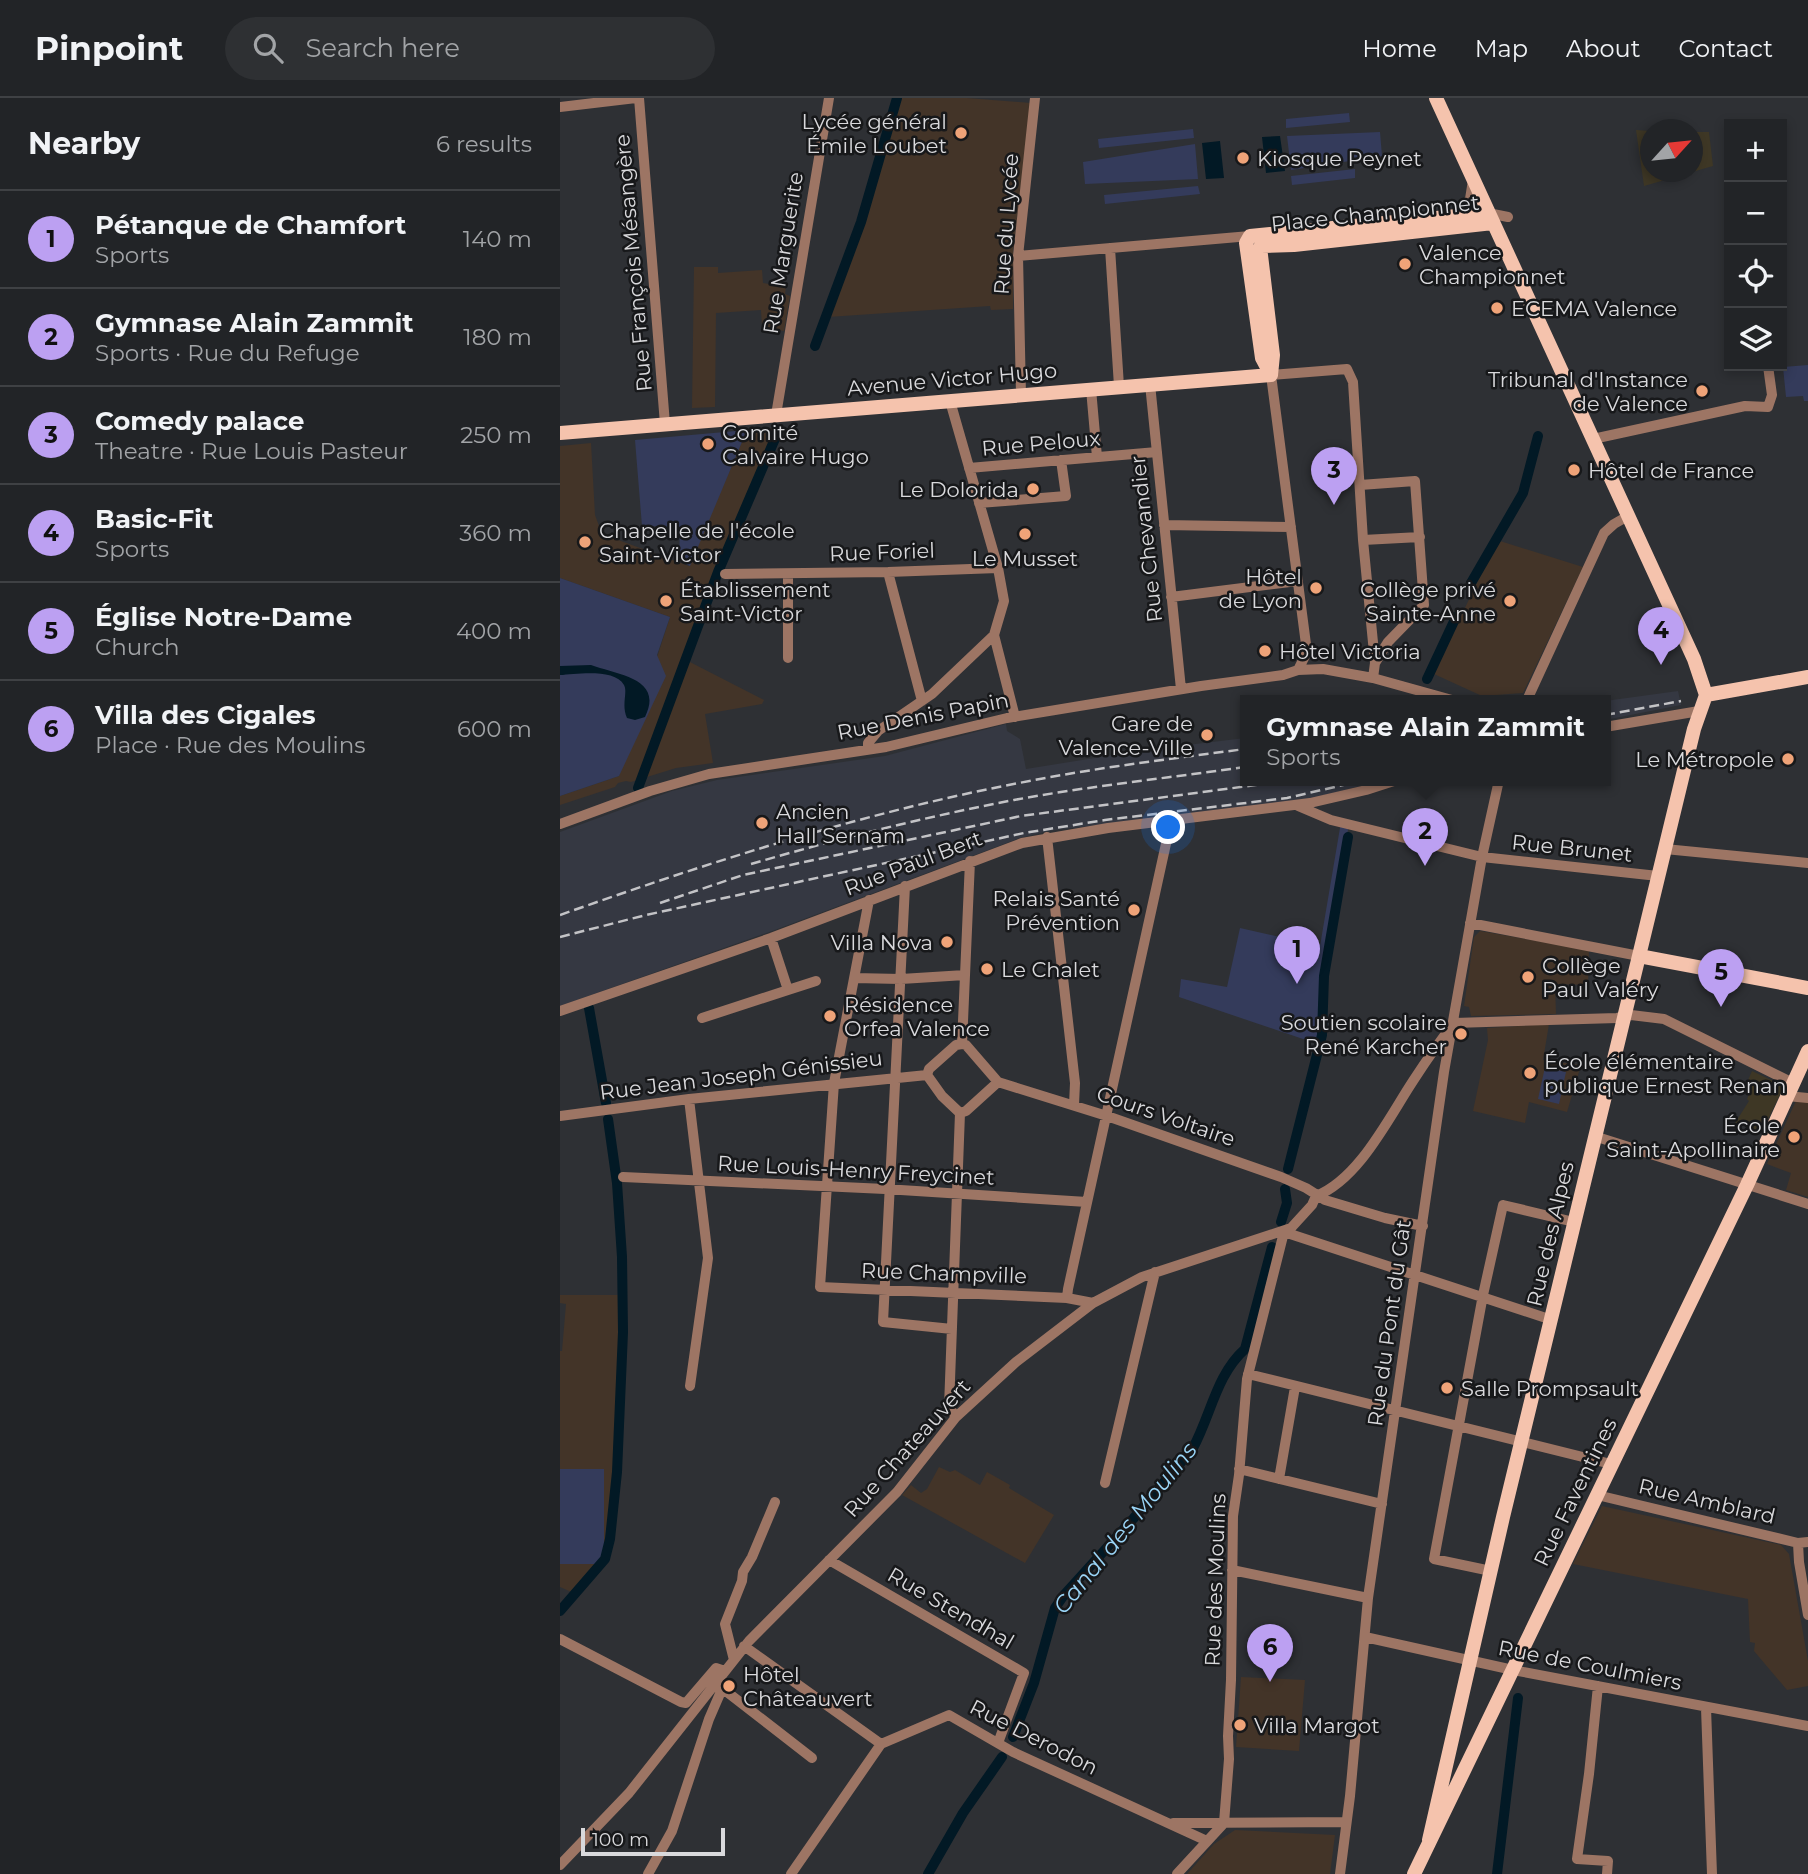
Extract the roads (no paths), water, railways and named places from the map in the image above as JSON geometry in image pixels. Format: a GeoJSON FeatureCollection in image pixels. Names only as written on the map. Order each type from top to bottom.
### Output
{"type":"FeatureCollection","features":[{"type":"Feature","properties":{"kind":"main road"},"geometry":{"type":"LineString","coordinates":[[1436,98],[1694,659],[1706,695],[1808,677]]}},
{"type":"Feature","properties":{"kind":"main road","name":"Place Championnet"},"geometry":{"type":"LineString","coordinates":[[1255,243],[1262,234],[1457,215],[1491,218]]}},
{"type":"Feature","properties":{"kind":"main road","name":"Place Championnet"},"geometry":{"type":"LineString","coordinates":[[1255,243],[1294,245],[1491,218]]}},
{"type":"Feature","properties":{"kind":"main road"},"geometry":{"type":"LineString","coordinates":[[1255,243],[1262,358],[1271,375]]}},
{"type":"Feature","properties":{"kind":"main road","name":"Avenue Victor Hugo"},"geometry":{"type":"LineString","coordinates":[[560,433],[1271,375]]}},
{"type":"Feature","properties":{"kind":"main road","name":"Rue des Alpes"},"geometry":{"type":"LineString","coordinates":[[1429,1840],[1594,1136],[1699,711],[1706,695]]}},
{"type":"Feature","properties":{"kind":"main road"},"geometry":{"type":"LineString","coordinates":[[1639,956],[1808,988]]}},
{"type":"Feature","properties":{"kind":"main road","name":"Rue Faventines"},"geometry":{"type":"LineString","coordinates":[[1414,1874],[1747,1185],[1808,1052]]}},
{"type":"Feature","properties":{"kind":"main road"},"geometry":{"type":"LineString","coordinates":[[1440,1786],[1445,1794],[1454,1793]]}},
{"type":"Feature","properties":{"kind":"street"},"geometry":{"type":"LineString","coordinates":[[560,107],[638,98]]}},
{"type":"Feature","properties":{"kind":"street","name":"Rue François Mésangère"},"geometry":{"type":"LineString","coordinates":[[638,98],[665,424]]}},
{"type":"Feature","properties":{"kind":"street","name":"Rue Marguerite"},"geometry":{"type":"LineString","coordinates":[[776,415],[829,98]]}},
{"type":"Feature","properties":{"kind":"street","name":"Rue du Lycée"},"geometry":{"type":"LineString","coordinates":[[1021,395],[1018,256],[1035,98]]}},
{"type":"Feature","properties":{"kind":"street","name":"Place Championnet"},"geometry":{"type":"LineString","coordinates":[[1457,215],[1470,199],[1473,178]]}},
{"type":"Feature","properties":{"kind":"street"},"geometry":{"type":"LineString","coordinates":[[1491,218],[1508,218]]}},
{"type":"Feature","properties":{"kind":"street"},"geometry":{"type":"LineString","coordinates":[[1018,256],[1110,248],[1255,243]]}},
{"type":"Feature","properties":{"kind":"street"},"geometry":{"type":"LineString","coordinates":[[1110,248],[1119,387]]}},
{"type":"Feature","properties":{"kind":"street","name":"Avenue Victor Hugo"},"geometry":{"type":"LineString","coordinates":[[1271,375],[1347,369],[1353,382],[1360,485]]}},
{"type":"Feature","properties":{"kind":"street"},"geometry":{"type":"LineString","coordinates":[[1593,439],[1745,406],[1769,407],[1772,396],[1769,371]]}},
{"type":"Feature","properties":{"kind":"street"},"geometry":{"type":"LineString","coordinates":[[1271,375],[1307,652],[1298,670]]}},
{"type":"Feature","properties":{"kind":"street","name":"Rue Chevandier"},"geometry":{"type":"LineString","coordinates":[[1150,384],[1181,690]]}},
{"type":"Feature","properties":{"kind":"street"},"geometry":{"type":"LineString","coordinates":[[1091,389],[1097,457]]}},
{"type":"Feature","properties":{"kind":"street"},"geometry":{"type":"LineString","coordinates":[[868,749],[868,743],[878,731],[932,694],[994,635],[1004,601],[998,568],[950,401]]}},
{"type":"Feature","properties":{"kind":"street","name":"Rue Peloux"},"geometry":{"type":"LineString","coordinates":[[969,468],[1157,452]]}},
{"type":"Feature","properties":{"kind":"street"},"geometry":{"type":"LineString","coordinates":[[979,503],[1066,496],[1061,460]]}},
{"type":"Feature","properties":{"kind":"street"},"geometry":{"type":"LineString","coordinates":[[1373,678],[1375,663],[1360,485],[1415,481],[1424,605],[1388,642],[1375,663]]}},
{"type":"Feature","properties":{"kind":"street"},"geometry":{"type":"LineString","coordinates":[[1529,695],[1604,533],[1628,516]]}},
{"type":"Feature","properties":{"kind":"street"},"geometry":{"type":"LineString","coordinates":[[1164,525],[1291,527]]}},
{"type":"Feature","properties":{"kind":"street"},"geometry":{"type":"LineString","coordinates":[[1363,540],[1420,537]]}},
{"type":"Feature","properties":{"kind":"street","name":"Rue Foriel"},"geometry":{"type":"LineString","coordinates":[[725,575],[998,568]]}},
{"type":"Feature","properties":{"kind":"street"},"geometry":{"type":"LineString","coordinates":[[888,572],[922,701]]}},
{"type":"Feature","properties":{"kind":"street"},"geometry":{"type":"LineString","coordinates":[[788,574],[788,658]]}},
{"type":"Feature","properties":{"kind":"street"},"geometry":{"type":"LineString","coordinates":[[1171,597],[1298,581]]}},
{"type":"Feature","properties":{"kind":"street"},"geometry":{"type":"LineString","coordinates":[[994,635],[1015,717]]}},
{"type":"Feature","properties":{"kind":"street"},"geometry":{"type":"LineString","coordinates":[[1307,652],[1323,669]]}},
{"type":"Feature","properties":{"kind":"street","name":"Rue Denis Papin"},"geometry":{"type":"LineString","coordinates":[[560,824],[650,791],[709,774],[868,749],[1015,717],[1283,676],[1298,670],[1323,669],[1373,678],[1434,695]]}},
{"type":"Feature","properties":{"kind":"street"},"geometry":{"type":"LineString","coordinates":[[1611,726],[1699,711]]}},
{"type":"Feature","properties":{"kind":"street","name":"Rue Paul Bert"},"geometry":{"type":"LineString","coordinates":[[560,1011],[771,938],[1022,843],[1047,837],[1293,805],[1378,786]]}},
{"type":"Feature","properties":{"kind":"street","name":"Rue du Pont du Gât"},"geometry":{"type":"LineString","coordinates":[[1340,1874],[1368,1598],[1444,1072],[1482,857],[1498,786]]}},
{"type":"Feature","properties":{"kind":"street","name":"Rue Brunet"},"geometry":{"type":"LineString","coordinates":[[1293,805],[1338,822],[1482,857],[1658,876]]}},
{"type":"Feature","properties":{"kind":"street"},"geometry":{"type":"LineString","coordinates":[[1067,1298],[1171,821]]}},
{"type":"Feature","properties":{"kind":"street"},"geometry":{"type":"LineString","coordinates":[[1047,837],[1075,1083],[1074,1105]]}},
{"type":"Feature","properties":{"kind":"street"},"geometry":{"type":"LineString","coordinates":[[1665,849],[1808,863]]}},
{"type":"Feature","properties":{"kind":"street"},"geometry":{"type":"LineString","coordinates":[[962,1044],[970,861]]}},
{"type":"Feature","properties":{"kind":"street"},"geometry":{"type":"LineString","coordinates":[[905,886],[883,1322],[953,1329]]}},
{"type":"Feature","properties":{"kind":"street"},"geometry":{"type":"LineString","coordinates":[[827,1186],[834,1083],[869,900]]}},
{"type":"Feature","properties":{"kind":"street"},"geometry":{"type":"LineString","coordinates":[[1470,923],[1639,956]]}},
{"type":"Feature","properties":{"kind":"street"},"geometry":{"type":"LineString","coordinates":[[771,938],[788,990]]}},
{"type":"Feature","properties":{"kind":"street"},"geometry":{"type":"LineString","coordinates":[[854,978],[901,979],[965,975]]}},
{"type":"Feature","properties":{"kind":"street"},"geometry":{"type":"LineString","coordinates":[[702,1018],[816,981]]}},
{"type":"Feature","properties":{"kind":"street"},"geometry":{"type":"LineString","coordinates":[[1454,1023],[1625,1017],[1664,1019],[1808,1098]]}},
{"type":"Feature","properties":{"kind":"street","name":"Rue Chateauvert"},"geometry":{"type":"LineString","coordinates":[[560,1865],[629,1793],[719,1686],[724,1671],[744,1647],[897,1492],[956,1417],[1016,1362],[1093,1303],[1155,1272],[1291,1228],[1312,1205],[1316,1196],[1336,1186],[1371,1145],[1454,1023]]}},
{"type":"Feature","properties":{"kind":"street"},"geometry":{"type":"LineString","coordinates":[[956,1417],[949,1407],[960,1113],[942,1096],[927,1074],[929,1069],[956,1045],[962,1044],[966,1045],[999,1082],[960,1113]]}},
{"type":"Feature","properties":{"kind":"street","name":"Rue Jean Joseph Génissieu"},"geometry":{"type":"LineString","coordinates":[[560,1116],[689,1099],[927,1074]]}},
{"type":"Feature","properties":{"kind":"street","name":"Cours Voltaire"},"geometry":{"type":"LineString","coordinates":[[999,1082],[1107,1116],[1295,1182],[1316,1196],[1385,1218],[1423,1226]]}},
{"type":"Feature","properties":{"kind":"street"},"geometry":{"type":"LineString","coordinates":[[689,1099],[708,1258],[690,1386]]}},
{"type":"Feature","properties":{"kind":"street"},"geometry":{"type":"LineString","coordinates":[[1594,1136],[1808,1204]]}},
{"type":"Feature","properties":{"kind":"street","name":"Rue Louis-Henry Freycinet"},"geometry":{"type":"LineString","coordinates":[[623,1177],[1087,1202]]}},
{"type":"Feature","properties":{"kind":"street","name":"Rue Champville"},"geometry":{"type":"LineString","coordinates":[[827,1186],[820,1287],[1067,1298],[1093,1303]]}},
{"type":"Feature","properties":{"kind":"street"},"geometry":{"type":"LineString","coordinates":[[1491,1571],[1434,1559],[1483,1296],[1503,1205],[1574,1222]]}},
{"type":"Feature","properties":{"kind":"street"},"geometry":{"type":"LineString","coordinates":[[1284,1232],[1552,1320]]}},
{"type":"Feature","properties":{"kind":"street","name":"Rue des Moulins"},"geometry":{"type":"LineString","coordinates":[[1224,1823],[1229,1759],[1227,1746],[1231,1680],[1233,1516],[1248,1374],[1284,1232]]}},
{"type":"Feature","properties":{"kind":"street"},"geometry":{"type":"LineString","coordinates":[[1105,1483],[1155,1272]]}},
{"type":"Feature","properties":{"kind":"street"},"geometry":{"type":"LineString","coordinates":[[1248,1374],[1611,1464]]}},
{"type":"Feature","properties":{"kind":"street"},"geometry":{"type":"LineString","coordinates":[[1279,1479],[1295,1387]]}},
{"type":"Feature","properties":{"kind":"street"},"geometry":{"type":"LineString","coordinates":[[1239,1469],[1382,1504]]}},
{"type":"Feature","properties":{"kind":"street","name":"Rue Amblard"},"geometry":{"type":"LineString","coordinates":[[1597,1495],[1803,1542]]}},
{"type":"Feature","properties":{"kind":"street"},"geometry":{"type":"LineString","coordinates":[[734,1660],[725,1624],[743,1572],[775,1502]]}},
{"type":"Feature","properties":{"kind":"street"},"geometry":{"type":"LineString","coordinates":[[1803,1542],[1808,1615]]}},
{"type":"Feature","properties":{"kind":"street","name":"Rue Stendhal"},"geometry":{"type":"LineString","coordinates":[[829,1560],[1024,1673],[998,1743]]}},
{"type":"Feature","properties":{"kind":"street"},"geometry":{"type":"LineString","coordinates":[[1232,1570],[1368,1598]]}},
{"type":"Feature","properties":{"kind":"street","name":"Rue de Coulmiers"},"geometry":{"type":"LineString","coordinates":[[1365,1637],[1513,1670],[1808,1726]]}},
{"type":"Feature","properties":{"kind":"street"},"geometry":{"type":"LineString","coordinates":[[560,1639],[686,1703],[716,1668],[724,1671]]}},
{"type":"Feature","properties":{"kind":"street"},"geometry":{"type":"LineString","coordinates":[[744,1647],[881,1744],[791,1874]]}},
{"type":"Feature","properties":{"kind":"street"},"geometry":{"type":"LineString","coordinates":[[648,1874],[672,1831],[719,1686],[812,1758]]}},
{"type":"Feature","properties":{"kind":"street"},"geometry":{"type":"LineString","coordinates":[[1598,1686],[1577,1859],[1608,1861],[1607,1874]]}},
{"type":"Feature","properties":{"kind":"street"},"geometry":{"type":"LineString","coordinates":[[1706,1708],[1712,1874]]}},
{"type":"Feature","properties":{"kind":"street","name":"Rue Derodon"},"geometry":{"type":"LineString","coordinates":[[881,1744],[949,1715],[998,1743],[1207,1841]]}},
{"type":"Feature","properties":{"kind":"street","name":"Rue Derodon"},"geometry":{"type":"LineString","coordinates":[[1170,1823],[1346,1822]]}},
{"type":"Feature","properties":{"kind":"street"},"geometry":{"type":"LineString","coordinates":[[1177,1874],[1224,1823]]}},
{"type":"Feature","properties":{"kind":"waterway"},"geometry":{"type":"LineString","coordinates":[[815,346],[861,222],[897,98]]}},
{"type":"Feature","properties":{"kind":"waterway"},"geometry":{"type":"LineString","coordinates":[[638,788],[718,572],[777,434]]}},
{"type":"Feature","properties":{"kind":"waterway","name":"Canal des Moulins"},"geometry":{"type":"LineString","coordinates":[[1471,583],[1523,493],[1538,436]]}},
{"type":"Feature","properties":{"kind":"waterway","name":"Canal des Moulins"},"geometry":{"type":"LineString","coordinates":[[1427,679],[1456,617]]}},
{"type":"Feature","properties":{"kind":"waterway","name":"Canal des Moulins"},"geometry":{"type":"LineString","coordinates":[[1288,1169],[1322,1035],[1324,976],[1348,837]]}},
{"type":"Feature","properties":{"kind":"waterway"},"geometry":{"type":"LineString","coordinates":[[589,1008],[606,1103]]}},
{"type":"Feature","properties":{"kind":"waterway"},"geometry":{"type":"LineString","coordinates":[[560,1611],[605,1559],[610,1539],[617,1472],[623,1332],[622,1257],[617,1183],[608,1119]]}},
{"type":"Feature","properties":{"kind":"waterway","name":"Canal des Moulins"},"geometry":{"type":"LineString","coordinates":[[1281,1222],[1287,1203],[1285,1189]]}},
{"type":"Feature","properties":{"kind":"waterway","name":"Canal des Moulins"},"geometry":{"type":"LineString","coordinates":[[1013,1737],[1034,1683],[1055,1608],[1193,1448],[1227,1371],[1245,1349],[1272,1247]]}},
{"type":"Feature","properties":{"kind":"waterway"},"geometry":{"type":"LineString","coordinates":[[1497,1874],[1518,1698]]}},
{"type":"Feature","properties":{"kind":"waterway","name":"Canal des Moulins"},"geometry":{"type":"LineString","coordinates":[[928,1874],[963,1813],[1002,1757]]}},
{"type":"Feature","properties":{"kind":"railway"},"geometry":{"type":"LineString","coordinates":[[1611,714],[1681,701]]}},
{"type":"Feature","properties":{"kind":"railway"},"geometry":{"type":"LineString","coordinates":[[560,915],[787,840],[902,809],[1047,778],[1240,750]]}},
{"type":"Feature","properties":{"kind":"railway"},"geometry":{"type":"LineString","coordinates":[[751,864],[881,829],[1014,800],[1240,768]]}},
{"type":"Feature","properties":{"kind":"railway"},"geometry":{"type":"LineString","coordinates":[[660,903],[743,875],[1021,816],[1248,786]]}},
{"type":"Feature","properties":{"kind":"railway"},"geometry":{"type":"LineString","coordinates":[[560,937],[646,915],[1024,833],[1105,820],[1287,798],[1339,786]]}},
{"type":"Feature","properties":{"kind":"place","name":"Lycée général Émile Loubet"},"geometry":{"type":"Point","coordinates":[961,133]}},
{"type":"Feature","properties":{"kind":"place","name":"Kiosque Peynet"},"geometry":{"type":"Point","coordinates":[1243,158]}},
{"type":"Feature","properties":{"kind":"place","name":"Valence Championnet"},"geometry":{"type":"Point","coordinates":[1405,264]}},
{"type":"Feature","properties":{"kind":"place","name":"ECEMA Valence"},"geometry":{"type":"Point","coordinates":[1497,308]}},
{"type":"Feature","properties":{"kind":"place","name":"Tribunal d'Instance de Valence"},"geometry":{"type":"Point","coordinates":[1702,391]}},
{"type":"Feature","properties":{"kind":"place","name":"Comité Calvaire Hugo"},"geometry":{"type":"Point","coordinates":[708,444]}},
{"type":"Feature","properties":{"kind":"place","name":"Hôtel de France"},"geometry":{"type":"Point","coordinates":[1574,470]}},
{"type":"Feature","properties":{"kind":"place","name":"Le Dolorida"},"geometry":{"type":"Point","coordinates":[1033,489]}},
{"type":"Feature","properties":{"kind":"place","name":"Comedy palace"},"geometry":{"type":"Point","coordinates":[1334,505]}},
{"type":"Feature","properties":{"kind":"place","name":"Le Musset"},"geometry":{"type":"Point","coordinates":[1025,534]}},
{"type":"Feature","properties":{"kind":"place","name":"Chapelle de l'école Saint-Victor"},"geometry":{"type":"Point","coordinates":[585,542]}},
{"type":"Feature","properties":{"kind":"place","name":"Hôtel de Lyon"},"geometry":{"type":"Point","coordinates":[1316,588]}},
{"type":"Feature","properties":{"kind":"place","name":"Établissement Saint-Victor"},"geometry":{"type":"Point","coordinates":[666,601]}},
{"type":"Feature","properties":{"kind":"place","name":"Collège privé Sainte-Anne"},"geometry":{"type":"Point","coordinates":[1510,601]}},
{"type":"Feature","properties":{"kind":"place","name":"Hôtel Victoria"},"geometry":{"type":"Point","coordinates":[1265,651]}},
{"type":"Feature","properties":{"kind":"place","name":"Basic-Fit"},"geometry":{"type":"Point","coordinates":[1661,665]}},
{"type":"Feature","properties":{"kind":"place","name":"Gare de Valence-Ville"},"geometry":{"type":"Point","coordinates":[1207,735]}},
{"type":"Feature","properties":{"kind":"place","name":"Le Métropole"},"geometry":{"type":"Point","coordinates":[1788,759]}},
{"type":"Feature","properties":{"kind":"place","name":"Ancien Hall Sernam"},"geometry":{"type":"Point","coordinates":[762,823]}},
{"type":"Feature","properties":{"kind":"place","name":"Gymnase Alain Zammit"},"geometry":{"type":"Point","coordinates":[1425,866]}},
{"type":"Feature","properties":{"kind":"place","name":"Relais Santé Prévention"},"geometry":{"type":"Point","coordinates":[1134,910]}},
{"type":"Feature","properties":{"kind":"place","name":"Villa Nova"},"geometry":{"type":"Point","coordinates":[947,942]}},
{"type":"Feature","properties":{"kind":"place","name":"Le Chalet"},"geometry":{"type":"Point","coordinates":[987,969]}},
{"type":"Feature","properties":{"kind":"place","name":"Collège Paul Valéry"},"geometry":{"type":"Point","coordinates":[1528,977]}},
{"type":"Feature","properties":{"kind":"place","name":"Pétanque de Chamfort"},"geometry":{"type":"Point","coordinates":[1297,984]}},
{"type":"Feature","properties":{"kind":"place","name":"Église Notre-Dame"},"geometry":{"type":"Point","coordinates":[1721,1007]}},
{"type":"Feature","properties":{"kind":"place","name":"Résidence Orfea Valence"},"geometry":{"type":"Point","coordinates":[830,1016]}},
{"type":"Feature","properties":{"kind":"place","name":"Soutien scolaire René Karcher"},"geometry":{"type":"Point","coordinates":[1461,1034]}},
{"type":"Feature","properties":{"kind":"place","name":"École élémentaire publique Ernest Renan"},"geometry":{"type":"Point","coordinates":[1530,1073]}},
{"type":"Feature","properties":{"kind":"place","name":"École Saint-Apollinaire"},"geometry":{"type":"Point","coordinates":[1794,1137]}},
{"type":"Feature","properties":{"kind":"place","name":"Salle Prompsault"},"geometry":{"type":"Point","coordinates":[1447,1388]}},
{"type":"Feature","properties":{"kind":"place","name":"Villa des Cigales"},"geometry":{"type":"Point","coordinates":[1270,1682]}},
{"type":"Feature","properties":{"kind":"place","name":"Hôtel Châteauvert"},"geometry":{"type":"Point","coordinates":[729,1686]}},
{"type":"Feature","properties":{"kind":"place","name":"Villa Margot"},"geometry":{"type":"Point","coordinates":[1240,1725]}}]}
